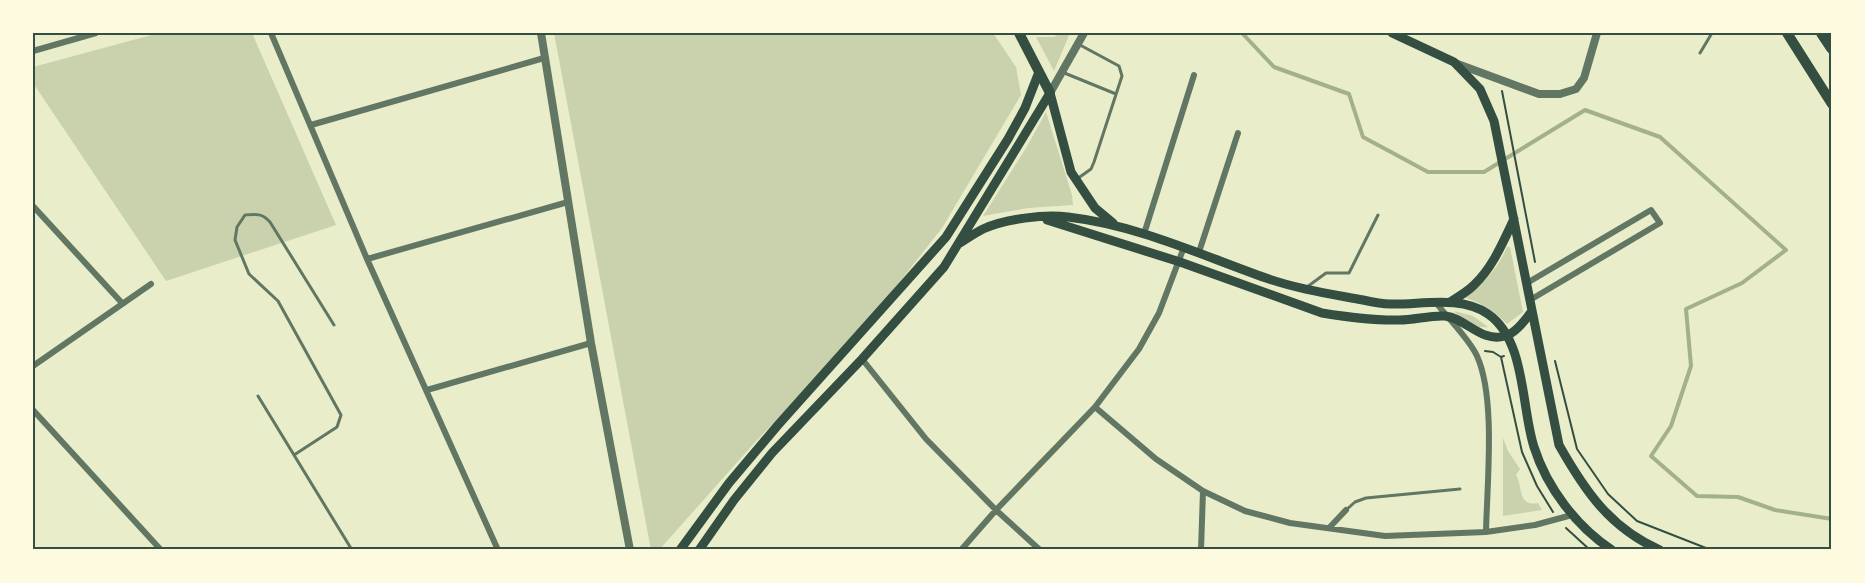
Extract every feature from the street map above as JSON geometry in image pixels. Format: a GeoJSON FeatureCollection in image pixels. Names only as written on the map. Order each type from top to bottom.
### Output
{"type":"FeatureCollection","features":[{"type":"Feature","properties":{"kind":"highway"},"geometry":{"type":"LineString","coordinates":[[1822,33],[1832,48]]}},
{"type":"Feature","properties":{"kind":"main road"},"geometry":{"type":"LineString","coordinates":[[1019,33],[1050,93],[1075,180],[1095,208],[1115,224]]}},
{"type":"Feature","properties":{"kind":"main road"},"geometry":{"type":"LineString","coordinates":[[1392,33],[1454,63],[1480,89],[1494,121],[1559,445],[1577,478],[1597,505],[1623,529],[1660,550]]}},
{"type":"Feature","properties":{"kind":"main road"},"geometry":{"type":"LineString","coordinates":[[1786,33],[1832,104]]}},
{"type":"Feature","properties":{"kind":"main road"},"geometry":{"type":"LineString","coordinates":[[680,550],[729,483],[778,425],[946,237],[1008,139],[1025,108],[1039,72]]}},
{"type":"Feature","properties":{"kind":"main road"},"geometry":{"type":"LineString","coordinates":[[699,550],[734,500],[772,453],[944,267],[1050,93]]}},
{"type":"Feature","properties":{"kind":"main road"},"geometry":{"type":"LineString","coordinates":[[960,243],[983,229],[1008,220],[1065,217],[1115,224],[1199,252],[1268,279],[1306,288],[1387,304],[1450,302],[1469,306],[1487,314],[1507,336],[1514,352],[1534,448],[1553,487],[1572,514],[1596,540],[1612,550]]}},
{"type":"Feature","properties":{"kind":"main road"},"geometry":{"type":"LineString","coordinates":[[1042,218],[1180,262],[1322,313],[1399,320],[1447,316],[1483,334],[1496,337],[1507,336],[1532,311]]}},
{"type":"Feature","properties":{"kind":"main road"},"geometry":{"type":"LineString","coordinates":[[1450,302],[1473,286],[1490,266],[1514,219]]}},
{"type":"Feature","properties":{"kind":"street"},"geometry":{"type":"LineString","coordinates":[[33,51],[96,33]]}},
{"type":"Feature","properties":{"kind":"street"},"geometry":{"type":"LineString","coordinates":[[272,33],[367,259],[498,550]]}},
{"type":"Feature","properties":{"kind":"street"},"geometry":{"type":"LineString","coordinates":[[541,33],[591,343],[630,550]]}},
{"type":"Feature","properties":{"kind":"street"},"geometry":{"type":"LineString","coordinates":[[1050,93],[1084,33]]}},
{"type":"Feature","properties":{"kind":"street"},"geometry":{"type":"LineString","coordinates":[[1454,63],[1539,94],[1560,94],[1576,89],[1584,78],[1598,33]]}},
{"type":"Feature","properties":{"kind":"street"},"geometry":{"type":"LineString","coordinates":[[311,125],[544,58]]}},
{"type":"Feature","properties":{"kind":"street"},"geometry":{"type":"LineString","coordinates":[[1144,234],[1194,75]]}},
{"type":"Feature","properties":{"kind":"street"},"geometry":{"type":"LineString","coordinates":[[1199,252],[1238,133]]}},
{"type":"Feature","properties":{"kind":"street"},"geometry":{"type":"LineString","coordinates":[[367,259],[568,202]]}},
{"type":"Feature","properties":{"kind":"street"},"geometry":{"type":"LineString","coordinates":[[33,206],[122,303]]}},
{"type":"Feature","properties":{"kind":"street"},"geometry":{"type":"LineString","coordinates":[[1527,283],[1651,210],[1660,223],[1530,300]]}},
{"type":"Feature","properties":{"kind":"street"},"geometry":{"type":"LineString","coordinates":[[961,550],[996,510],[1095,407],[1139,349],[1159,313],[1184,247]]}},
{"type":"Feature","properties":{"kind":"street"},"geometry":{"type":"LineString","coordinates":[[33,366],[151,284]]}},
{"type":"Feature","properties":{"kind":"street"},"geometry":{"type":"LineString","coordinates":[[1437,304],[1475,352],[1485,378],[1488,412],[1486,532]]}},
{"type":"Feature","properties":{"kind":"street"},"geometry":{"type":"LineString","coordinates":[[427,390],[591,343]]}},
{"type":"Feature","properties":{"kind":"street"},"geometry":{"type":"LineString","coordinates":[[862,358],[926,439],[996,510],[1040,550]]}},
{"type":"Feature","properties":{"kind":"street"},"geometry":{"type":"LineString","coordinates":[[1095,407],[1156,459],[1203,491],[1245,511],[1290,523],[1385,536],[1486,532],[1535,525],[1572,514]]}},
{"type":"Feature","properties":{"kind":"street"},"geometry":{"type":"LineString","coordinates":[[33,410],[161,550]]}},
{"type":"Feature","properties":{"kind":"street"},"geometry":{"type":"LineString","coordinates":[[1201,550],[1203,491]]}},
{"type":"Feature","properties":{"kind":"street"},"geometry":{"type":"LineString","coordinates":[[1329,528],[1346,510]]}},
{"type":"Feature","properties":{"kind":"lane"},"geometry":{"type":"LineString","coordinates":[[1700,53],[1712,33]]}},
{"type":"Feature","properties":{"kind":"lane"},"geometry":{"type":"LineString","coordinates":[[1075,180],[1091,169],[1122,76],[1119,66],[1078,44]]}},
{"type":"Feature","properties":{"kind":"lane"},"geometry":{"type":"LineString","coordinates":[[1062,72],[1116,94]]}},
{"type":"Feature","properties":{"kind":"lane"},"geometry":{"type":"LineString","coordinates":[[294,455],[337,427],[341,415],[278,301],[249,274],[235,240],[237,227],[245,215],[257,213],[270,222],[334,325]]}},
{"type":"Feature","properties":{"kind":"lane"},"geometry":{"type":"LineString","coordinates":[[1306,288],[1326,273],[1349,273],[1378,215]]}},
{"type":"Feature","properties":{"kind":"lane"},"geometry":{"type":"LineString","coordinates":[[258,396],[352,550]]}},
{"type":"Feature","properties":{"kind":"lane"},"geometry":{"type":"LineString","coordinates":[[1346,510],[1355,502],[1366,498],[1460,489]]}},
{"type":"Feature","properties":{"kind":"path"},"geometry":{"type":"LineString","coordinates":[[1507,117],[1538,277]]}},
{"type":"Feature","properties":{"kind":"path"},"geometry":{"type":"LineString","coordinates":[[1553,354],[1577,449],[1608,494],[1637,521],[1711,550]]}},
{"type":"Feature","properties":{"kind":"path"},"geometry":{"type":"LineString","coordinates":[[1569,531],[1590,550]]}},
{"type":"Feature","properties":{"kind":"green space"},"geometry":{"type":"Polygon","coordinates":[[[159,33],[252,33],[336,225],[166,281],[33,83],[33,67],[159,33]]]}},
{"type":"Feature","properties":{"kind":"green space"},"geometry":{"type":"Polygon","coordinates":[[[554,33],[993,33],[1016,67],[1021,95],[942,228],[853,341],[757,440],[659,550],[651,550],[554,33]]]}},
{"type":"Feature","properties":{"kind":"green space"},"geometry":{"type":"Polygon","coordinates":[[[1061,33],[1070,33],[1054,71],[1036,37],[1054,37],[1061,33]]]}},
{"type":"Feature","properties":{"kind":"green space"},"geometry":{"type":"Polygon","coordinates":[[[1046,112],[1072,195],[1073,205],[1028,208],[983,216],[1026,148],[1046,112]]]}},
{"type":"Feature","properties":{"kind":"green space"},"geometry":{"type":"Polygon","coordinates":[[[1507,247],[1510,247],[1523,312],[1507,324],[1488,308],[1466,298],[1466,295],[1490,274],[1507,247]]]}},
{"type":"Feature","properties":{"kind":"green space"},"geometry":{"type":"Polygon","coordinates":[[[1454,311],[1473,316],[1488,327],[1469,324],[1454,311]]]}},
{"type":"Feature","properties":{"kind":"green space"},"geometry":{"type":"Polygon","coordinates":[[[1503,438],[1508,451],[1520,469],[1516,475],[1524,499],[1527,502],[1538,503],[1542,510],[1503,516],[1503,438]]]}},
{"type":"Feature","properties":{"kind":"waterway"},"geometry":{"type":"LineString","coordinates":[[1242,33],[1274,67],[1349,94],[1363,137],[1428,172],[1484,172],[1585,110],[1660,137],[1786,250],[1742,283],[1686,309],[1691,366],[1671,426],[1651,456],[1697,496],[1738,497],[1775,510],[1832,519]]}}]}
